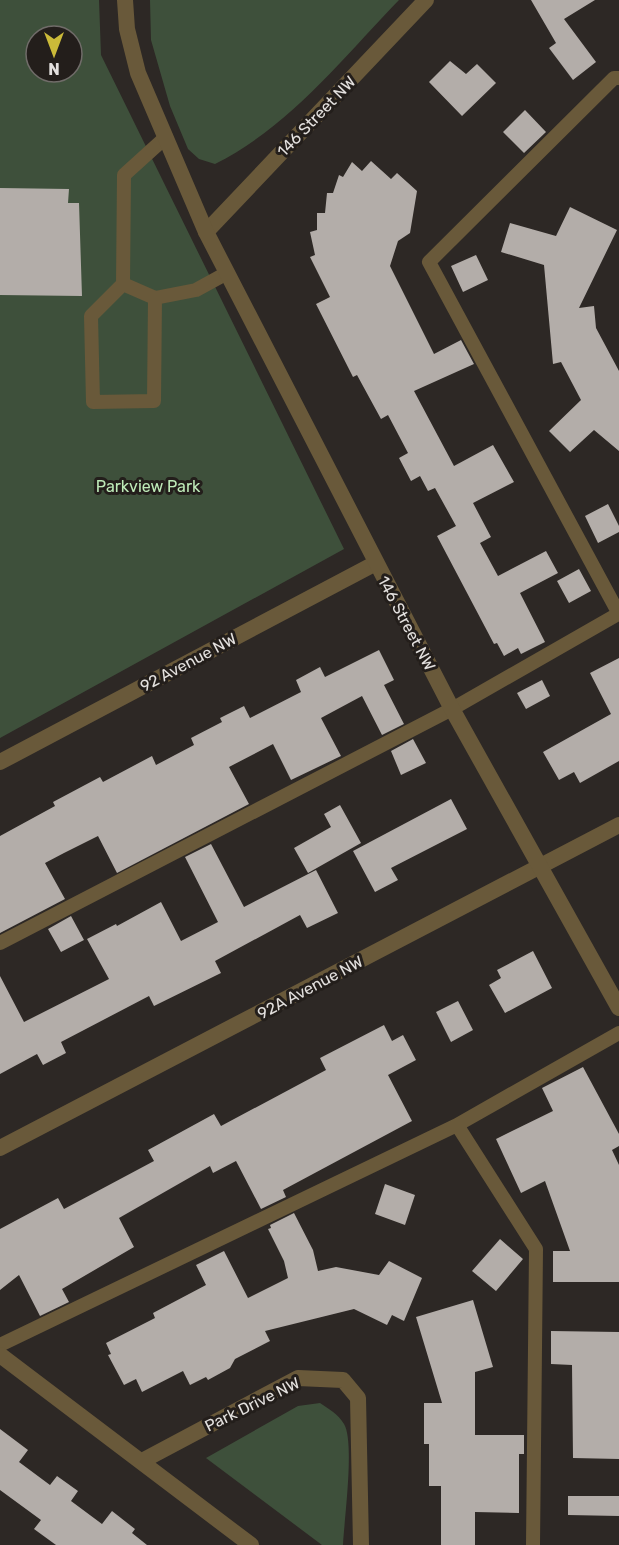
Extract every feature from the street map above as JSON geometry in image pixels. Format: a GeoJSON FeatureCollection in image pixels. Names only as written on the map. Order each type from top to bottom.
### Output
{"type":"FeatureCollection","features":[{"type":"Feature","properties":{"kind":"street","name":"146 Street NW"},"geometry":{"type":"LineString","coordinates":[[125,0],[127,29],[138,73],[206,232],[452,709],[542,866],[619,1008]]}},
{"type":"Feature","properties":{"kind":"street","name":"146 Street NW"},"geometry":{"type":"LineString","coordinates":[[206,232],[426,0]]}},
{"type":"Feature","properties":{"kind":"street","name":"92 Avenue NW"},"geometry":{"type":"LineString","coordinates":[[0,762],[376,563]]}},
{"type":"Feature","properties":{"kind":"street","name":"92A Avenue NW"},"geometry":{"type":"LineString","coordinates":[[0,1148],[619,825]]}},
{"type":"Feature","properties":{"kind":"street"},"geometry":{"type":"LineString","coordinates":[[0,1355],[251,1545]]}},
{"type":"Feature","properties":{"kind":"street","name":"Park Drive NW"},"geometry":{"type":"LineString","coordinates":[[142,1461],[298,1378],[343,1380],[358,1398],[361,1545]]}},
{"type":"Feature","properties":{"kind":"lane"},"geometry":{"type":"LineString","coordinates":[[0,943],[452,709],[619,614],[429,262],[614,78],[619,78]]}},
{"type":"Feature","properties":{"kind":"lane"},"geometry":{"type":"LineString","coordinates":[[155,298],[154,400],[93,402],[91,316],[123,284],[124,175],[165,137]]}},
{"type":"Feature","properties":{"kind":"lane"},"geometry":{"type":"LineString","coordinates":[[123,284],[155,298],[196,290],[227,273]]}},
{"type":"Feature","properties":{"kind":"lane"},"geometry":{"type":"LineString","coordinates":[[0,1345],[457,1125],[619,1033]]}},
{"type":"Feature","properties":{"kind":"lane"},"geometry":{"type":"LineString","coordinates":[[457,1125],[536,1249],[533,1545]]}},
{"type":"Feature","properties":{"kind":"green space","name":"Parkview Park"},"geometry":{"type":"Polygon","coordinates":[[[0,0],[99,0],[101,55],[344,549],[0,738],[0,0]]]}},
{"type":"Feature","properties":{"kind":"green space"},"geometry":{"type":"Polygon","coordinates":[[[150,0],[399,0],[291,111],[242,149],[215,164],[199,159],[188,149],[170,106],[151,40],[150,0]]]}},
{"type":"Feature","properties":{"kind":"green space"},"geometry":{"type":"Polygon","coordinates":[[[320,1403],[339,1417],[347,1433],[349,1464],[343,1545],[322,1545],[206,1458],[298,1406],[320,1403]]]}},
{"type":"Feature","properties":{"kind":"building"},"geometry":{"type":"Polygon","coordinates":[[[531,0],[595,0],[564,19],[596,62],[573,80],[549,48],[556,43],[531,0]]]}},
{"type":"Feature","properties":{"kind":"building"},"geometry":{"type":"Polygon","coordinates":[[[450,61],[466,74],[477,64],[496,83],[462,116],[429,82],[450,61]]]}},
{"type":"Feature","properties":{"kind":"building"},"geometry":{"type":"Polygon","coordinates":[[[525,110],[546,132],[524,153],[503,132],[525,110]]]}},
{"type":"Feature","properties":{"kind":"building"},"geometry":{"type":"Polygon","coordinates":[[[371,161],[391,179],[397,173],[417,191],[410,233],[398,241],[390,266],[434,354],[461,340],[474,364],[414,391],[454,466],[493,445],[514,482],[473,503],[491,537],[480,543],[498,576],[546,551],[558,573],[520,593],[545,642],[521,654],[518,648],[504,656],[497,643],[494,644],[437,536],[456,526],[435,488],[428,491],[420,476],[411,481],[399,458],[408,453],[388,415],[381,419],[357,375],[353,377],[316,304],[330,297],[310,257],[315,255],[310,232],[317,230],[317,213],[325,213],[327,193],[333,193],[339,175],[343,177],[352,162],[362,171],[371,161]]]}},
{"type":"Feature","properties":{"kind":"building"},"geometry":{"type":"Polygon","coordinates":[[[0,188],[69,189],[68,203],[79,203],[82,296],[0,295],[0,188]]]}},
{"type":"Feature","properties":{"kind":"building"},"geometry":{"type":"Polygon","coordinates":[[[570,207],[617,230],[579,308],[594,306],[596,328],[619,371],[619,451],[594,430],[570,452],[549,431],[581,400],[561,362],[553,364],[544,265],[501,252],[510,223],[556,236],[570,207]]]}},
{"type":"Feature","properties":{"kind":"building"},"geometry":{"type":"Polygon","coordinates":[[[476,255],[488,280],[463,292],[451,266],[476,255]]]}},
{"type":"Feature","properties":{"kind":"building"},"geometry":{"type":"Polygon","coordinates":[[[608,504],[619,526],[619,532],[598,543],[585,516],[608,504]]]}},
{"type":"Feature","properties":{"kind":"building"},"geometry":{"type":"Polygon","coordinates":[[[579,569],[591,591],[569,603],[557,581],[579,569]]]}},
{"type":"Feature","properties":{"kind":"building"},"geometry":{"type":"Polygon","coordinates":[[[379,650],[394,680],[384,685],[404,724],[382,735],[362,696],[321,718],[341,756],[291,780],[273,744],[229,767],[249,804],[117,873],[98,836],[64,853],[45,863],[65,899],[0,933],[0,836],[55,806],[53,802],[100,777],[103,782],[152,756],[156,765],[194,745],[191,738],[222,722],[220,718],[244,706],[250,718],[301,692],[296,680],[320,667],[325,677],[379,650]]]}},
{"type":"Feature","properties":{"kind":"building"},"geometry":{"type":"Polygon","coordinates":[[[619,658],[619,761],[580,783],[574,772],[559,780],[543,752],[611,714],[590,673],[619,658]]]}},
{"type":"Feature","properties":{"kind":"building"},"geometry":{"type":"Polygon","coordinates":[[[542,680],[550,696],[526,709],[517,693],[542,680]]]}},
{"type":"Feature","properties":{"kind":"building"},"geometry":{"type":"Polygon","coordinates":[[[413,739],[426,763],[401,775],[391,751],[413,739]]]}},
{"type":"Feature","properties":{"kind":"building"},"geometry":{"type":"Polygon","coordinates":[[[451,799],[467,829],[391,868],[398,880],[375,892],[353,851],[451,799]]]}},
{"type":"Feature","properties":{"kind":"building"},"geometry":{"type":"Polygon","coordinates":[[[340,805],[361,843],[308,873],[294,848],[331,827],[324,814],[340,805]]]}},
{"type":"Feature","properties":{"kind":"building"},"geometry":{"type":"Polygon","coordinates":[[[211,844],[244,907],[316,870],[338,913],[307,928],[300,915],[215,961],[221,973],[154,1006],[149,996],[61,1042],[66,1053],[43,1065],[37,1054],[0,1074],[0,976],[24,1022],[109,979],[87,939],[116,924],[117,926],[161,902],[181,941],[218,922],[185,857],[211,844]]]}},
{"type":"Feature","properties":{"kind":"building"},"geometry":{"type":"Polygon","coordinates":[[[71,916],[84,940],[61,952],[48,929],[71,916]]]}},
{"type":"Feature","properties":{"kind":"building"},"geometry":{"type":"Polygon","coordinates":[[[533,951],[552,988],[505,1013],[489,985],[501,978],[497,970],[533,951]]]}},
{"type":"Feature","properties":{"kind":"building"},"geometry":{"type":"Polygon","coordinates":[[[458,1001],[473,1030],[451,1042],[436,1012],[458,1001]]]}},
{"type":"Feature","properties":{"kind":"building"},"geometry":{"type":"Polygon","coordinates":[[[384,1025],[392,1041],[403,1035],[416,1060],[388,1075],[412,1121],[283,1190],[286,1197],[261,1209],[236,1161],[213,1173],[210,1166],[119,1218],[134,1247],[62,1289],[69,1302],[40,1316],[19,1275],[0,1290],[0,1229],[58,1198],[64,1209],[154,1161],[148,1150],[214,1114],[221,1126],[326,1070],[320,1058],[384,1025]]]}},
{"type":"Feature","properties":{"kind":"building"},"geometry":{"type":"Polygon","coordinates":[[[583,1067],[619,1134],[619,1146],[612,1150],[619,1165],[619,1282],[553,1282],[553,1251],[570,1251],[545,1181],[521,1193],[496,1139],[553,1111],[542,1088],[583,1067]]]}},
{"type":"Feature","properties":{"kind":"building"},"geometry":{"type":"Polygon","coordinates":[[[385,1184],[415,1195],[405,1225],[375,1214],[385,1184]]]}},
{"type":"Feature","properties":{"kind":"building"},"geometry":{"type":"Polygon","coordinates":[[[294,1213],[313,1250],[318,1271],[336,1267],[379,1275],[389,1261],[422,1278],[404,1321],[392,1315],[387,1325],[354,1309],[265,1331],[270,1341],[235,1359],[230,1368],[208,1380],[206,1377],[190,1385],[183,1371],[142,1392],[136,1379],[124,1385],[108,1355],[111,1354],[106,1343],[155,1318],[153,1313],[206,1285],[196,1265],[224,1251],[248,1298],[288,1278],[284,1261],[268,1229],[271,1228],[270,1225],[294,1213]]]}},
{"type":"Feature","properties":{"kind":"building"},"geometry":{"type":"Polygon","coordinates":[[[500,1239],[523,1259],[496,1291],[472,1271],[500,1239]]]}},
{"type":"Feature","properties":{"kind":"building"},"geometry":{"type":"Polygon","coordinates":[[[473,1300],[493,1367],[475,1372],[475,1435],[524,1435],[524,1454],[519,1454],[519,1513],[475,1512],[475,1545],[441,1545],[441,1486],[429,1486],[429,1444],[424,1444],[424,1403],[442,1403],[416,1317],[473,1300]]]}},
{"type":"Feature","properties":{"kind":"building"},"geometry":{"type":"Polygon","coordinates":[[[551,1331],[619,1332],[619,1459],[573,1458],[572,1365],[551,1364],[551,1331]]]}},
{"type":"Feature","properties":{"kind":"building"},"geometry":{"type":"Polygon","coordinates":[[[0,1429],[28,1450],[19,1462],[50,1485],[57,1476],[78,1491],[71,1501],[102,1524],[112,1511],[135,1529],[132,1533],[147,1545],[56,1545],[34,1529],[41,1520],[0,1490],[0,1429]]]}},
{"type":"Feature","properties":{"kind":"building"},"geometry":{"type":"Polygon","coordinates":[[[568,1496],[619,1496],[619,1516],[568,1515],[568,1496]]]}}]}
